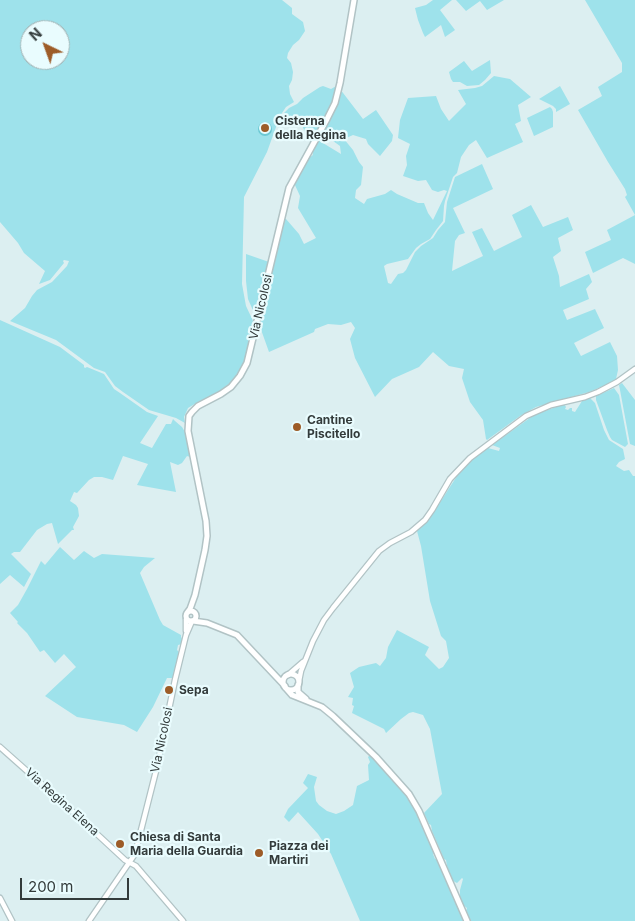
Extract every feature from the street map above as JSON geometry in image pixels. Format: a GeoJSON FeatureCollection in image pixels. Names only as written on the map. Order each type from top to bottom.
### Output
{"type":"FeatureCollection","features":[{"type":"Feature","properties":{"kind":"main road","name":"Via Nicolosi"},"geometry":{"type":"LineString","coordinates":[[194,598],[207,536],[206,521],[188,432],[190,416],[198,406],[222,394],[230,387],[240,376],[247,363],[289,188],[335,104],[354,0]]}},
{"type":"Feature","properties":{"kind":"main road"},"geometry":{"type":"LineString","coordinates":[[194,598],[195,614]]}},
{"type":"Feature","properties":{"kind":"main road"},"geometry":{"type":"LineString","coordinates":[[190,618],[194,598]]}},
{"type":"Feature","properties":{"kind":"main road"},"geometry":{"type":"LineString","coordinates":[[190,618],[190,611],[207,622],[236,635],[292,695],[326,710],[376,757],[409,794],[420,812],[467,921]]}},
{"type":"Feature","properties":{"kind":"main road"},"geometry":{"type":"LineString","coordinates":[[190,618],[207,622]]}},
{"type":"Feature","properties":{"kind":"main road"},"geometry":{"type":"LineString","coordinates":[[272,672],[281,677],[294,675],[298,678],[298,692],[310,702]]}},
{"type":"Feature","properties":{"kind":"main road"},"geometry":{"type":"LineString","coordinates":[[285,687],[283,681],[287,676]]}},
{"type":"Feature","properties":{"kind":"main road"},"geometry":{"type":"LineString","coordinates":[[285,687],[294,689],[298,683]]}},
{"type":"Feature","properties":{"kind":"street"},"geometry":{"type":"LineString","coordinates":[[298,683],[306,657],[324,620],[375,554],[384,546],[411,532],[424,520],[450,480],[470,458],[526,416],[551,405],[598,392],[617,382],[635,369]]}},
{"type":"Feature","properties":{"kind":"street","name":"Via Nicolosi"},"geometry":{"type":"LineString","coordinates":[[135,854],[157,768],[190,618]]}},
{"type":"Feature","properties":{"kind":"street"},"geometry":{"type":"LineString","coordinates":[[287,676],[306,657]]}},
{"type":"Feature","properties":{"kind":"street","name":"Via Regina Elena"},"geometry":{"type":"LineString","coordinates":[[0,747],[123,858],[127,864],[136,866]]}},
{"type":"Feature","properties":{"kind":"street"},"geometry":{"type":"LineString","coordinates":[[89,921],[135,854]]}},
{"type":"Feature","properties":{"kind":"street"},"geometry":{"type":"LineString","coordinates":[[135,854],[136,866],[183,921]]}},
{"type":"Feature","properties":{"kind":"street"},"geometry":{"type":"LineString","coordinates":[[0,898],[12,921]]}},
{"type":"Feature","properties":{"kind":"shaded area"},"geometry":{"type":"Polygon","coordinates":[[[0,0],[282,0],[292,8],[292,14],[303,22],[305,31],[293,45],[287,58],[291,63],[293,72],[289,86],[294,102],[286,107],[280,116],[267,152],[244,197],[242,284],[246,306],[254,323],[243,366],[229,384],[214,395],[188,408],[184,417],[185,423],[176,418],[149,410],[115,386],[105,372],[94,368],[56,340],[10,321],[25,308],[37,290],[52,282],[67,266],[69,261],[64,260],[64,263],[50,280],[39,284],[45,271],[24,253],[0,222],[0,0]]]}},
{"type":"Feature","properties":{"kind":"shaded area"},"geometry":{"type":"Polygon","coordinates":[[[433,0],[452,0],[440,10],[455,30],[445,37],[441,25],[425,37],[418,20],[415,8],[426,5],[433,0]]]}},
{"type":"Feature","properties":{"kind":"shaded area"},"geometry":{"type":"Polygon","coordinates":[[[456,0],[504,0],[487,10],[480,1],[466,11],[456,0]]]}},
{"type":"Feature","properties":{"kind":"shaded area"},"geometry":{"type":"Polygon","coordinates":[[[585,0],[635,0],[635,215],[625,197],[627,195],[625,189],[578,110],[602,96],[598,87],[622,72],[622,63],[585,0]]]}},
{"type":"Feature","properties":{"kind":"shaded area"},"geometry":{"type":"Polygon","coordinates":[[[490,60],[491,73],[479,85],[467,86],[460,82],[453,82],[451,79],[449,72],[464,61],[472,71],[490,60]]]}},
{"type":"Feature","properties":{"kind":"shaded area"},"geometry":{"type":"Polygon","coordinates":[[[494,76],[510,79],[531,97],[518,105],[521,121],[515,124],[523,142],[487,158],[476,140],[469,145],[461,157],[457,173],[453,177],[445,201],[443,221],[430,239],[416,248],[408,259],[384,266],[388,283],[391,284],[398,274],[406,270],[415,252],[433,238],[445,222],[447,202],[455,177],[482,164],[493,189],[453,208],[465,233],[459,235],[455,241],[452,271],[483,256],[472,232],[482,228],[494,251],[522,237],[512,215],[531,205],[543,227],[568,217],[573,230],[558,238],[561,251],[553,257],[559,276],[560,287],[589,274],[592,282],[586,289],[589,299],[563,310],[567,320],[595,309],[604,328],[574,343],[581,356],[610,342],[617,356],[618,370],[616,379],[606,385],[589,392],[536,407],[487,440],[483,420],[470,402],[462,378],[464,369],[449,366],[433,352],[419,367],[392,379],[375,397],[355,358],[350,339],[355,328],[351,322],[341,325],[328,324],[269,352],[259,324],[283,218],[299,234],[304,244],[316,238],[298,208],[300,196],[294,183],[308,157],[312,156],[312,150],[318,140],[341,154],[340,146],[322,133],[336,107],[340,89],[363,119],[376,110],[393,135],[392,141],[380,156],[368,144],[366,139],[353,135],[344,139],[363,167],[361,185],[356,190],[355,198],[364,204],[367,199],[385,194],[391,190],[418,203],[424,203],[433,220],[447,191],[438,192],[432,190],[426,180],[418,181],[403,176],[407,165],[406,156],[410,144],[398,138],[400,120],[408,98],[436,96],[441,109],[449,121],[466,104],[458,90],[482,86],[494,76]]]}},
{"type":"Feature","properties":{"kind":"shaded area"},"geometry":{"type":"Polygon","coordinates":[[[338,85],[333,103],[315,138],[306,133],[302,126],[284,113],[320,87],[323,86],[331,89],[338,85]]]}},
{"type":"Feature","properties":{"kind":"shaded area"},"geometry":{"type":"Polygon","coordinates":[[[560,86],[570,104],[556,112],[553,106],[539,99],[560,86]]]}},
{"type":"Feature","properties":{"kind":"shaded area"},"geometry":{"type":"Polygon","coordinates":[[[550,107],[553,112],[553,127],[534,136],[527,118],[550,107]]]}},
{"type":"Feature","properties":{"kind":"shaded area","name":"Cisterna della Regina"},"geometry":{"type":"Polygon","coordinates":[[[262,122],[268,122],[272,129],[268,136],[262,136],[258,132],[258,126],[262,122]]]}},
{"type":"Feature","properties":{"kind":"shaded area"},"geometry":{"type":"Polygon","coordinates":[[[635,215],[635,264],[623,258],[593,273],[585,252],[611,240],[607,230],[635,215]]]}},
{"type":"Feature","properties":{"kind":"shaded area"},"geometry":{"type":"Polygon","coordinates":[[[246,254],[269,262],[257,316],[248,299],[246,254]]]}},
{"type":"Feature","properties":{"kind":"shaded area"},"geometry":{"type":"Polygon","coordinates":[[[0,320],[60,347],[84,365],[85,368],[87,367],[104,374],[114,389],[147,412],[158,416],[140,443],[152,448],[166,424],[171,424],[173,419],[185,432],[190,457],[187,456],[178,465],[170,462],[176,492],[137,485],[148,464],[123,456],[113,480],[94,477],[89,480],[77,493],[74,492],[70,501],[78,508],[79,516],[73,527],[74,530],[58,544],[52,523],[47,524],[37,530],[20,552],[11,554],[31,574],[24,587],[10,575],[0,584],[0,320]]]}},
{"type":"Feature","properties":{"kind":"shaded area"},"geometry":{"type":"Polygon","coordinates":[[[622,383],[635,400],[635,446],[630,444],[619,385],[622,383]]]}},
{"type":"Feature","properties":{"kind":"shaded area"},"geometry":{"type":"Polygon","coordinates":[[[614,388],[619,395],[628,444],[625,447],[610,437],[596,400],[596,396],[614,388]]]}},
{"type":"Feature","properties":{"kind":"shaded area"},"geometry":{"type":"Polygon","coordinates":[[[590,398],[595,403],[609,440],[623,449],[625,459],[616,466],[624,471],[629,470],[635,476],[635,921],[470,921],[466,911],[467,908],[460,899],[463,879],[457,883],[453,881],[446,860],[424,813],[442,794],[430,729],[423,715],[413,712],[401,719],[386,733],[384,729],[352,713],[354,706],[352,705],[353,698],[348,697],[354,687],[350,673],[359,667],[376,663],[380,666],[386,658],[388,647],[397,630],[429,647],[425,655],[439,669],[443,667],[449,658],[446,641],[441,636],[430,601],[417,531],[428,521],[457,476],[472,460],[488,448],[499,451],[500,448],[492,445],[534,415],[564,404],[565,409],[572,408],[572,411],[575,412],[582,401],[590,398]]]}},
{"type":"Feature","properties":{"kind":"shaded area"},"geometry":{"type":"Polygon","coordinates":[[[60,547],[74,560],[84,551],[94,558],[102,554],[155,558],[140,573],[160,620],[163,625],[181,635],[182,644],[178,645],[177,650],[179,652],[173,678],[167,678],[153,707],[137,732],[124,725],[77,717],[45,696],[76,667],[64,654],[55,663],[44,650],[40,652],[10,613],[18,605],[41,561],[45,565],[60,547]]]}},
{"type":"Feature","properties":{"kind":"shaded area"},"geometry":{"type":"Polygon","coordinates":[[[370,755],[401,788],[414,808],[435,859],[437,859],[465,921],[360,921],[331,854],[318,834],[298,812],[289,822],[284,817],[288,809],[308,788],[303,783],[308,774],[317,777],[314,787],[316,801],[327,811],[336,814],[353,805],[357,786],[369,780],[368,765],[370,762],[368,757],[370,755]]]}},
{"type":"Feature","properties":{"kind":"place","name":"Cisterna della Regina"},"geometry":{"type":"Point","coordinates":[265,128]}},
{"type":"Feature","properties":{"kind":"place","name":"Cantine Piscitello"},"geometry":{"type":"Point","coordinates":[297,427]}},
{"type":"Feature","properties":{"kind":"place","name":"Sepa"},"geometry":{"type":"Point","coordinates":[169,690]}},
{"type":"Feature","properties":{"kind":"place","name":"Chiesa di Santa Maria della Guardia"},"geometry":{"type":"Point","coordinates":[120,844]}},
{"type":"Feature","properties":{"kind":"place","name":"Piazza dei Martiri"},"geometry":{"type":"Point","coordinates":[259,853]}}]}
